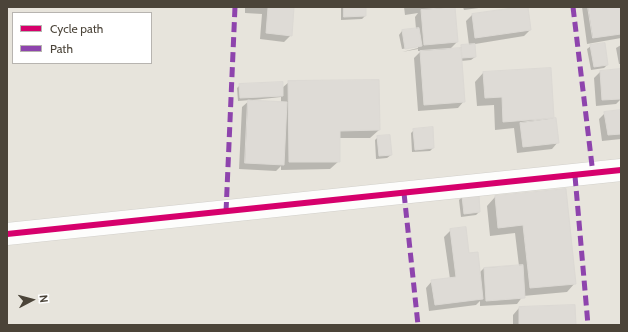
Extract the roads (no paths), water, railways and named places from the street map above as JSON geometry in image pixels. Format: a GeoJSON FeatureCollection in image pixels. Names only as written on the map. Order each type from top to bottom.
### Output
{"type":"FeatureCollection","features":[{"type":"Feature","properties":{"kind":"street"},"geometry":{"type":"LineString","coordinates":[[7,234],[621,170]]}}]}
